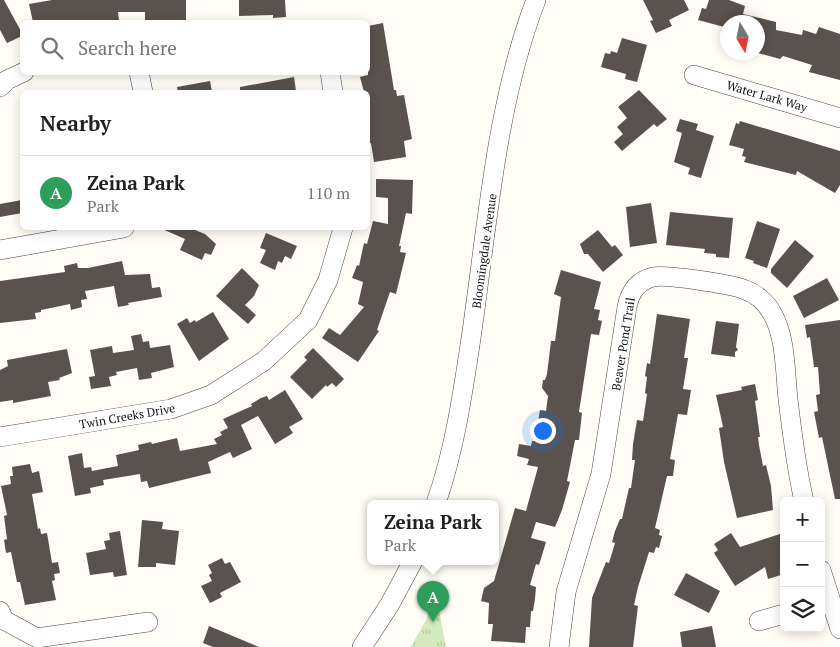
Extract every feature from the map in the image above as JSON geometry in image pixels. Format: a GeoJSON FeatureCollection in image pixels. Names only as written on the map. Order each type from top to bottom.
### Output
{"type":"FeatureCollection","features":[{"type":"Feature","properties":{"kind":"street","name":"Bloomingdale Avenue"},"geometry":{"type":"LineString","coordinates":[[437,500],[457,426],[507,100],[520,44],[536,0]]}},
{"type":"Feature","properties":{"kind":"street"},"geometry":{"type":"LineString","coordinates":[[0,87],[7,80],[20,74]]}},
{"type":"Feature","properties":{"kind":"street"},"geometry":{"type":"LineString","coordinates":[[140,75],[143,90]]}},
{"type":"Feature","properties":{"kind":"street"},"geometry":{"type":"LineString","coordinates":[[330,75],[333,90]]}},
{"type":"Feature","properties":{"kind":"street","name":"Water Lark Way"},"geometry":{"type":"LineString","coordinates":[[694,75],[840,118]]}},
{"type":"Feature","properties":{"kind":"street"},"geometry":{"type":"LineString","coordinates":[[0,250],[113,230]]}},
{"type":"Feature","properties":{"kind":"street","name":"Twin Creeks Drive"},"geometry":{"type":"LineString","coordinates":[[0,437],[170,410],[211,395],[264,361],[308,320],[328,280],[342,230]]}},
{"type":"Feature","properties":{"kind":"street","name":"Beaver Pond Trail"},"geometry":{"type":"LineString","coordinates":[[559,647],[566,592],[601,474],[627,307],[635,287],[644,281],[664,276],[742,289],[754,294],[771,311],[780,334],[792,432],[803,497]]}},
{"type":"Feature","properties":{"kind":"street"},"geometry":{"type":"LineString","coordinates":[[362,647],[390,604],[411,565]]}},
{"type":"Feature","properties":{"kind":"street"},"geometry":{"type":"LineString","coordinates":[[825,601],[840,629]]}},
{"type":"Feature","properties":{"kind":"street"},"geometry":{"type":"LineString","coordinates":[[0,611],[4,620],[36,638],[148,622]]}},
{"type":"Feature","properties":{"kind":"street"},"geometry":{"type":"LineString","coordinates":[[759,621],[780,615]]}},
{"type":"Feature","properties":{"kind":"green space"},"geometry":{"type":"Polygon","coordinates":[[[437,600],[446,647],[410,647],[412,645],[437,600]]]}},
{"type":"Feature","properties":{"kind":"building"},"geometry":{"type":"Polygon","coordinates":[[[0,0],[4,0],[20,29],[20,37],[7,43],[0,30],[0,0]]]}},
{"type":"Feature","properties":{"kind":"building"},"geometry":{"type":"Polygon","coordinates":[[[52,0],[186,0],[186,20],[145,20],[145,12],[118,12],[119,20],[33,20],[29,4],[52,0]]]}},
{"type":"Feature","properties":{"kind":"building"},"geometry":{"type":"Polygon","coordinates":[[[239,0],[285,0],[286,17],[273,18],[273,15],[239,16],[239,0]]]}},
{"type":"Feature","properties":{"kind":"building"},"geometry":{"type":"Polygon","coordinates":[[[643,0],[684,0],[689,10],[669,20],[672,26],[656,33],[650,21],[653,20],[643,0]]]}},
{"type":"Feature","properties":{"kind":"building"},"geometry":{"type":"Polygon","coordinates":[[[709,0],[729,0],[745,6],[743,14],[747,15],[720,15],[720,26],[698,20],[702,8],[706,9],[709,0]]]}},
{"type":"Feature","properties":{"kind":"building"},"geometry":{"type":"Polygon","coordinates":[[[765,19],[776,22],[776,30],[802,35],[803,30],[816,34],[819,27],[840,34],[840,80],[809,72],[812,65],[783,56],[780,59],[765,55],[765,19]]]}},
{"type":"Feature","properties":{"kind":"building"},"geometry":{"type":"Polygon","coordinates":[[[383,23],[394,90],[396,90],[397,96],[404,95],[412,139],[404,141],[406,157],[374,162],[370,143],[370,90],[363,90],[360,77],[370,75],[370,26],[383,23]]]}},
{"type":"Feature","properties":{"kind":"building"},"geometry":{"type":"Polygon","coordinates":[[[622,38],[647,45],[637,82],[625,79],[626,74],[601,67],[605,53],[610,54],[611,51],[617,53],[622,38]]]}},
{"type":"Feature","properties":{"kind":"building"},"geometry":{"type":"Polygon","coordinates":[[[294,77],[296,90],[240,90],[240,87],[294,77]]]}},
{"type":"Feature","properties":{"kind":"building"},"geometry":{"type":"Polygon","coordinates":[[[210,81],[212,90],[178,90],[177,87],[210,81]]]}},
{"type":"Feature","properties":{"kind":"building"},"geometry":{"type":"Polygon","coordinates":[[[639,90],[667,119],[657,127],[654,124],[622,151],[614,142],[623,134],[617,127],[627,118],[618,107],[639,90]]]}},
{"type":"Feature","properties":{"kind":"building"},"geometry":{"type":"Polygon","coordinates":[[[680,119],[698,124],[696,130],[714,136],[701,178],[688,174],[690,168],[674,162],[682,133],[676,131],[680,119]]]}},
{"type":"Feature","properties":{"kind":"building"},"geometry":{"type":"Polygon","coordinates":[[[740,121],[840,151],[840,185],[835,193],[797,171],[796,175],[744,162],[746,157],[742,156],[744,149],[729,145],[736,123],[739,124],[740,121]]]}},
{"type":"Feature","properties":{"kind":"building"},"geometry":{"type":"Polygon","coordinates":[[[376,179],[413,180],[412,214],[406,213],[399,246],[401,246],[400,252],[406,253],[396,294],[390,292],[377,330],[379,331],[358,362],[322,338],[329,328],[340,335],[364,307],[358,304],[363,282],[352,278],[357,265],[359,266],[364,243],[367,244],[373,221],[388,224],[388,198],[376,197],[376,179]]]}},
{"type":"Feature","properties":{"kind":"building"},"geometry":{"type":"Polygon","coordinates":[[[20,200],[20,213],[0,217],[0,204],[20,200]]]}},
{"type":"Feature","properties":{"kind":"building"},"geometry":{"type":"Polygon","coordinates":[[[651,203],[657,243],[630,247],[626,207],[651,203]]]}},
{"type":"Feature","properties":{"kind":"building"},"geometry":{"type":"Polygon","coordinates":[[[670,212],[733,218],[729,258],[716,257],[716,254],[704,253],[705,249],[666,245],[670,212]]]}},
{"type":"Feature","properties":{"kind":"building"},"geometry":{"type":"Polygon","coordinates":[[[757,221],[780,229],[767,268],[745,258],[757,221]]]}},
{"type":"Feature","properties":{"kind":"building"},"geometry":{"type":"Polygon","coordinates":[[[165,230],[195,230],[205,234],[216,244],[211,255],[205,253],[202,260],[180,250],[185,239],[165,230]]]}},
{"type":"Feature","properties":{"kind":"building"},"geometry":{"type":"Polygon","coordinates":[[[598,230],[612,247],[615,245],[623,255],[603,272],[588,254],[584,254],[580,244],[598,230]]]}},
{"type":"Feature","properties":{"kind":"building"},"geometry":{"type":"Polygon","coordinates":[[[266,233],[297,246],[291,259],[285,256],[282,263],[278,261],[275,270],[260,263],[266,250],[260,248],[266,233]]]}},
{"type":"Feature","properties":{"kind":"building"},"geometry":{"type":"Polygon","coordinates":[[[795,240],[814,256],[787,288],[771,273],[771,269],[795,240]]]}},
{"type":"Feature","properties":{"kind":"building"},"geometry":{"type":"Polygon","coordinates":[[[122,261],[125,275],[150,274],[152,288],[160,287],[162,297],[128,303],[129,305],[118,307],[114,286],[85,291],[87,299],[81,300],[82,307],[71,310],[70,304],[41,310],[41,312],[35,313],[36,319],[0,323],[0,281],[65,272],[64,266],[77,263],[78,268],[88,268],[122,261]]]}},
{"type":"Feature","properties":{"kind":"building"},"geometry":{"type":"Polygon","coordinates":[[[242,268],[259,285],[254,296],[245,305],[256,315],[248,324],[216,296],[242,268]]]}},
{"type":"Feature","properties":{"kind":"building"},"geometry":{"type":"Polygon","coordinates":[[[561,270],[601,282],[594,309],[600,310],[598,320],[602,321],[599,335],[591,334],[579,412],[582,413],[579,440],[575,440],[567,481],[570,482],[562,510],[555,527],[536,522],[531,538],[546,542],[539,565],[536,564],[530,585],[536,587],[535,599],[533,611],[531,611],[530,627],[526,627],[525,643],[491,641],[493,624],[488,624],[489,603],[481,601],[484,588],[494,581],[515,508],[526,511],[538,467],[527,465],[529,459],[517,456],[519,444],[531,446],[532,441],[535,441],[540,410],[546,411],[548,396],[542,388],[543,380],[545,380],[547,374],[551,341],[555,341],[561,297],[554,294],[561,270]]]}},
{"type":"Feature","properties":{"kind":"building"},"geometry":{"type":"Polygon","coordinates":[[[827,278],[839,300],[804,318],[793,296],[827,278]]]}},
{"type":"Feature","properties":{"kind":"building"},"geometry":{"type":"Polygon","coordinates":[[[213,312],[229,339],[199,361],[177,324],[187,318],[190,323],[195,320],[196,322],[213,312]]]}},
{"type":"Feature","properties":{"kind":"building"},"geometry":{"type":"Polygon","coordinates":[[[657,314],[690,319],[684,358],[688,358],[683,389],[691,390],[687,415],[678,414],[670,459],[675,460],[673,476],[667,476],[655,528],[660,530],[659,535],[662,536],[659,548],[656,547],[654,553],[649,552],[638,587],[634,605],[638,606],[633,647],[589,647],[592,598],[606,562],[609,563],[615,543],[612,542],[615,531],[620,519],[622,519],[629,488],[631,488],[635,460],[632,460],[633,444],[637,420],[643,421],[647,394],[645,393],[647,377],[645,376],[647,363],[650,364],[657,314]]]}},
{"type":"Feature","properties":{"kind":"building"},"geometry":{"type":"Polygon","coordinates":[[[840,320],[840,499],[835,499],[822,437],[819,438],[814,412],[818,411],[816,395],[820,394],[818,367],[814,367],[810,337],[807,338],[805,325],[840,320]]]}},
{"type":"Feature","properties":{"kind":"building"},"geometry":{"type":"Polygon","coordinates":[[[716,321],[739,324],[736,347],[738,350],[735,352],[735,357],[711,354],[716,321]]]}},
{"type":"Feature","properties":{"kind":"building"},"geometry":{"type":"Polygon","coordinates":[[[141,334],[143,342],[149,341],[150,348],[170,345],[174,367],[151,373],[152,378],[139,380],[137,368],[116,372],[117,375],[109,377],[111,386],[91,389],[89,377],[95,376],[90,350],[112,346],[113,353],[134,350],[131,336],[141,334]]]}},
{"type":"Feature","properties":{"kind":"building"},"geometry":{"type":"Polygon","coordinates":[[[313,348],[344,379],[336,387],[332,383],[327,387],[326,385],[312,399],[290,377],[307,360],[304,357],[313,348]]]}},
{"type":"Feature","properties":{"kind":"building"},"geometry":{"type":"Polygon","coordinates":[[[67,349],[72,373],[59,378],[60,380],[48,382],[51,396],[13,403],[13,400],[0,402],[0,370],[8,366],[7,360],[67,349]]]}},
{"type":"Feature","properties":{"kind":"building"},"geometry":{"type":"Polygon","coordinates":[[[755,384],[758,400],[755,401],[760,437],[758,437],[759,445],[763,466],[766,465],[771,486],[773,510],[737,518],[724,462],[719,428],[723,427],[716,395],[742,390],[741,387],[755,384]]]}},
{"type":"Feature","properties":{"kind":"building"},"geometry":{"type":"Polygon","coordinates":[[[285,390],[303,419],[289,427],[293,433],[275,444],[258,416],[241,425],[252,449],[233,458],[230,452],[208,462],[211,473],[149,488],[147,481],[141,482],[140,474],[103,480],[104,485],[90,488],[91,493],[75,496],[68,456],[82,453],[84,468],[91,467],[92,471],[118,466],[116,455],[139,450],[138,445],[151,442],[152,444],[177,438],[180,451],[217,444],[214,439],[222,435],[220,432],[228,428],[223,419],[252,406],[251,404],[261,398],[267,396],[269,400],[285,390]]]}},
{"type":"Feature","properties":{"kind":"building"},"geometry":{"type":"Polygon","coordinates":[[[30,464],[32,473],[39,471],[43,492],[32,494],[38,529],[40,528],[41,534],[47,533],[52,563],[58,562],[60,573],[54,574],[55,580],[52,581],[56,600],[25,605],[20,582],[17,582],[11,552],[6,553],[4,540],[7,539],[4,516],[7,515],[1,486],[11,484],[10,476],[13,476],[12,467],[30,464]]]}},
{"type":"Feature","properties":{"kind":"building"},"geometry":{"type":"Polygon","coordinates":[[[142,520],[163,522],[162,529],[179,531],[175,565],[156,563],[156,567],[138,567],[142,520]]]}},
{"type":"Feature","properties":{"kind":"building"},"geometry":{"type":"Polygon","coordinates":[[[120,531],[127,575],[114,577],[113,572],[90,575],[86,553],[106,549],[104,541],[110,540],[109,533],[120,531]]]}},
{"type":"Feature","properties":{"kind":"building"},"geometry":{"type":"Polygon","coordinates":[[[731,533],[740,547],[780,534],[780,575],[768,579],[765,567],[735,586],[714,553],[718,550],[714,544],[731,533]]]}},
{"type":"Feature","properties":{"kind":"building"},"geometry":{"type":"Polygon","coordinates":[[[222,558],[225,564],[230,562],[241,582],[220,593],[222,597],[210,603],[201,586],[212,581],[209,575],[212,573],[208,565],[222,558]]]}},
{"type":"Feature","properties":{"kind":"building"},"geometry":{"type":"Polygon","coordinates":[[[686,573],[720,591],[709,613],[674,595],[686,573]]]}},
{"type":"Feature","properties":{"kind":"building"},"geometry":{"type":"Polygon","coordinates":[[[209,626],[259,647],[213,647],[203,643],[209,626]]]}},
{"type":"Feature","properties":{"kind":"building"},"geometry":{"type":"Polygon","coordinates":[[[712,626],[716,647],[682,647],[680,632],[712,626]]]}},
{"type":"Feature","properties":{"kind":"place","name":"Zeina Park"},"geometry":{"type":"Point","coordinates":[433,622]}}]}
